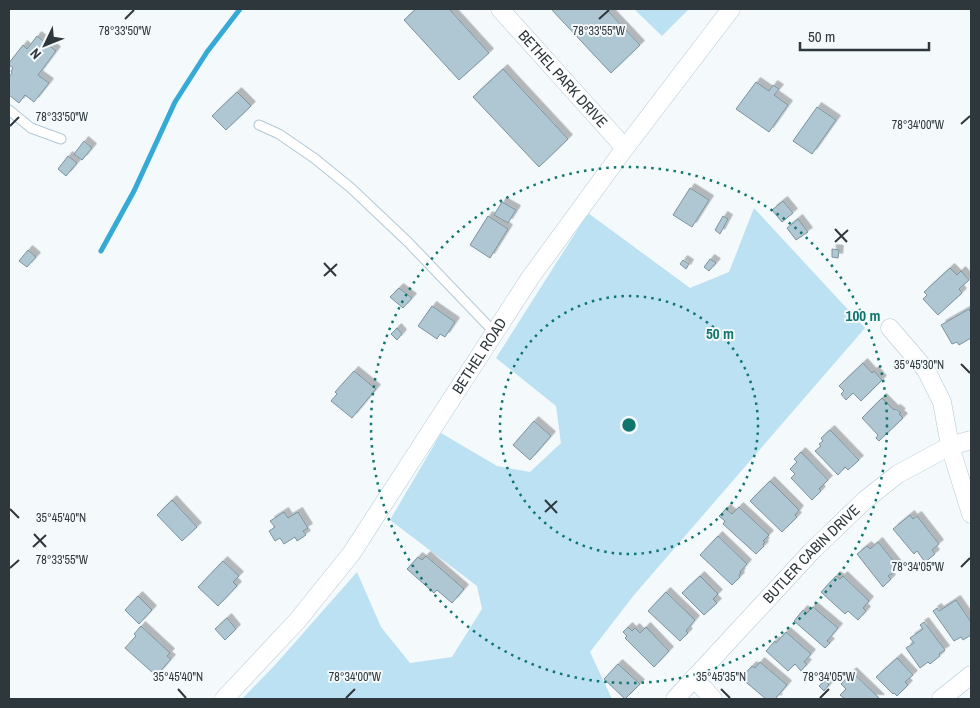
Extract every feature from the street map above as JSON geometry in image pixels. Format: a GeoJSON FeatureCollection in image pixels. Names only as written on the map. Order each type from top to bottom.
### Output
{"type":"FeatureCollection","features":[{"type":"Feature","properties":{"kind":"street","name":"BETHEL PARK DRIVE"},"geometry":{"type":"LineString","coordinates":[[500,9],[625,148]]}},
{"type":"Feature","properties":{"kind":"street","name":"BETHEL ROAD"},"geometry":{"type":"LineString","coordinates":[[224,699],[298,621],[351,554],[530,278],[625,148],[731,9]]}},
{"type":"Feature","properties":{"kind":"street"},"geometry":{"type":"LineString","coordinates":[[890,328],[926,370],[942,402],[950,446],[971,514]]}},
{"type":"Feature","properties":{"kind":"street","name":"BUTLER CABIN DRIVE"},"geometry":{"type":"LineString","coordinates":[[675,699],[811,552],[865,500],[898,474],[950,446],[971,440]]}},
{"type":"Feature","properties":{"kind":"street"},"geometry":{"type":"LineString","coordinates":[[941,699],[971,676]]}},
{"type":"Feature","properties":{"kind":"street"},"geometry":{"type":"LineString","coordinates":[[694,678],[713,699]]}},
{"type":"Feature","properties":{"kind":"lane"},"geometry":{"type":"LineString","coordinates":[[9,110],[31,128],[61,139]]}},
{"type":"Feature","properties":{"kind":"lane"},"geometry":{"type":"LineString","coordinates":[[259,125],[279,134],[314,158],[351,188],[408,242],[495,333]]}},
{"type":"Feature","properties":{"kind":"shaded area"},"geometry":{"type":"Polygon","coordinates":[[[634,9],[689,9],[662,36],[634,9]]]}},
{"type":"Feature","properties":{"kind":"shaded area"},"geometry":{"type":"Polygon","coordinates":[[[754,208],[865,328],[634,595],[590,652],[612,699],[242,699],[275,665],[357,572],[381,627],[410,663],[452,657],[482,609],[477,586],[390,520],[441,433],[497,466],[530,472],[561,443],[556,406],[496,358],[588,213],[690,288],[729,272],[754,208]]]}},
{"type":"Feature","properties":{"kind":"building"},"geometry":{"type":"Polygon","coordinates":[[[416,9],[449,9],[489,53],[459,80],[404,20],[416,9]]]}},
{"type":"Feature","properties":{"kind":"building"},"geometry":{"type":"Polygon","coordinates":[[[551,9],[606,9],[640,45],[611,73],[551,9]]]}},
{"type":"Feature","properties":{"kind":"building"},"geometry":{"type":"Polygon","coordinates":[[[37,36],[56,51],[38,75],[49,83],[34,102],[25,95],[19,103],[9,95],[9,77],[13,68],[9,63],[23,45],[27,49],[37,36]]]}},
{"type":"Feature","properties":{"kind":"building"},"geometry":{"type":"Polygon","coordinates":[[[503,69],[568,139],[539,167],[473,97],[503,69]]]}},
{"type":"Feature","properties":{"kind":"building"},"geometry":{"type":"Polygon","coordinates":[[[756,82],[769,91],[773,85],[779,89],[774,95],[788,105],[769,132],[736,109],[756,82]]]}},
{"type":"Feature","properties":{"kind":"building"},"geometry":{"type":"Polygon","coordinates":[[[237,92],[251,106],[226,130],[212,116],[237,92]]]}},
{"type":"Feature","properties":{"kind":"building"},"geometry":{"type":"Polygon","coordinates":[[[817,107],[836,120],[812,154],[793,141],[817,107]]]}},
{"type":"Feature","properties":{"kind":"building"},"geometry":{"type":"Polygon","coordinates":[[[84,141],[92,148],[82,160],[74,154],[84,141]]]}},
{"type":"Feature","properties":{"kind":"building"},"geometry":{"type":"Polygon","coordinates":[[[68,156],[77,163],[66,176],[58,169],[68,156]]]}},
{"type":"Feature","properties":{"kind":"building"},"geometry":{"type":"Polygon","coordinates":[[[690,188],[709,200],[692,227],[673,215],[690,188]]]}},
{"type":"Feature","properties":{"kind":"building"},"geometry":{"type":"Polygon","coordinates":[[[783,201],[793,213],[782,222],[772,210],[783,201]]]}},
{"type":"Feature","properties":{"kind":"building"},"geometry":{"type":"Polygon","coordinates":[[[502,202],[516,210],[508,223],[494,215],[502,202]]]}},
{"type":"Feature","properties":{"kind":"building"},"geometry":{"type":"Polygon","coordinates":[[[488,216],[508,229],[490,258],[470,245],[488,216]]]}},
{"type":"Feature","properties":{"kind":"building"},"geometry":{"type":"Polygon","coordinates":[[[723,216],[728,219],[720,234],[715,230],[723,216]]]}},
{"type":"Feature","properties":{"kind":"building"},"geometry":{"type":"Polygon","coordinates":[[[798,219],[808,232],[796,240],[787,228],[798,219]]]}},
{"type":"Feature","properties":{"kind":"building"},"geometry":{"type":"Polygon","coordinates":[[[832,249],[839,250],[838,258],[832,257],[832,249]]]}},
{"type":"Feature","properties":{"kind":"building"},"geometry":{"type":"Polygon","coordinates":[[[28,250],[36,257],[27,267],[19,261],[28,250]]]}},
{"type":"Feature","properties":{"kind":"building"},"geometry":{"type":"Polygon","coordinates":[[[710,259],[716,263],[709,271],[704,267],[710,259]]]}},
{"type":"Feature","properties":{"kind":"building"},"geometry":{"type":"Polygon","coordinates":[[[683,260],[689,264],[686,269],[680,264],[683,260]]]}},
{"type":"Feature","properties":{"kind":"building"},"geometry":{"type":"Polygon","coordinates":[[[950,268],[957,275],[961,271],[969,280],[959,289],[962,293],[938,315],[923,299],[927,295],[924,292],[950,268]]]}},
{"type":"Feature","properties":{"kind":"building"},"geometry":{"type":"Polygon","coordinates":[[[399,288],[412,298],[403,308],[390,297],[399,288]]]}},
{"type":"Feature","properties":{"kind":"building"},"geometry":{"type":"Polygon","coordinates":[[[432,306],[455,322],[445,337],[440,334],[437,339],[418,326],[432,306]]]}},
{"type":"Feature","properties":{"kind":"building"},"geometry":{"type":"Polygon","coordinates":[[[969,309],[971,313],[971,338],[959,345],[957,342],[952,344],[941,325],[969,309]]]}},
{"type":"Feature","properties":{"kind":"building"},"geometry":{"type":"Polygon","coordinates":[[[397,328],[402,334],[397,340],[391,334],[397,328]]]}},
{"type":"Feature","properties":{"kind":"building"},"geometry":{"type":"Polygon","coordinates":[[[863,363],[882,380],[861,401],[853,393],[846,400],[841,394],[844,391],[839,386],[863,363]]]}},
{"type":"Feature","properties":{"kind":"building"},"geometry":{"type":"Polygon","coordinates":[[[354,371],[376,389],[352,418],[331,401],[337,394],[335,392],[354,371]]]}},
{"type":"Feature","properties":{"kind":"building"},"geometry":{"type":"Polygon","coordinates":[[[882,398],[894,410],[896,409],[901,413],[899,414],[903,418],[879,441],[876,438],[878,435],[862,418],[882,398]]]}},
{"type":"Feature","properties":{"kind":"building"},"geometry":{"type":"Polygon","coordinates":[[[534,421],[551,436],[530,460],[513,445],[534,421]]]}},
{"type":"Feature","properties":{"kind":"building"},"geometry":{"type":"Polygon","coordinates":[[[830,430],[859,460],[848,470],[845,467],[838,475],[815,451],[821,446],[819,444],[823,441],[821,438],[830,430]]]}},
{"type":"Feature","properties":{"kind":"building"},"geometry":{"type":"Polygon","coordinates":[[[801,452],[828,480],[812,500],[791,478],[795,474],[790,469],[797,462],[794,459],[801,452]]]}},
{"type":"Feature","properties":{"kind":"building"},"geometry":{"type":"Polygon","coordinates":[[[770,481],[799,510],[795,515],[797,517],[782,532],[750,501],[770,481]]]}},
{"type":"Feature","properties":{"kind":"building"},"geometry":{"type":"Polygon","coordinates":[[[172,500],[197,527],[182,541],[157,515],[172,500]]]}},
{"type":"Feature","properties":{"kind":"building"},"geometry":{"type":"Polygon","coordinates":[[[739,507],[769,535],[763,541],[765,542],[764,546],[756,554],[723,524],[725,521],[719,516],[726,509],[732,514],[739,507]]]}},
{"type":"Feature","properties":{"kind":"building"},"geometry":{"type":"Polygon","coordinates":[[[284,512],[288,518],[298,512],[308,528],[303,531],[306,535],[297,541],[295,537],[284,544],[280,538],[275,541],[269,531],[275,527],[270,521],[284,512]]]}},
{"type":"Feature","properties":{"kind":"building"},"geometry":{"type":"Polygon","coordinates":[[[910,515],[913,519],[917,516],[939,544],[932,550],[935,554],[925,562],[917,551],[914,554],[893,529],[910,515]]]}},
{"type":"Feature","properties":{"kind":"building"},"geometry":{"type":"Polygon","coordinates":[[[718,536],[747,564],[740,572],[740,577],[732,585],[700,555],[718,536]]]}},
{"type":"Feature","properties":{"kind":"building"},"geometry":{"type":"Polygon","coordinates":[[[878,542],[899,568],[888,576],[891,579],[883,587],[857,554],[867,546],[870,549],[878,542]]]}},
{"type":"Feature","properties":{"kind":"building"},"geometry":{"type":"Polygon","coordinates":[[[426,556],[464,589],[452,603],[437,590],[434,593],[407,569],[418,557],[422,560],[426,556]]]}},
{"type":"Feature","properties":{"kind":"building"},"geometry":{"type":"Polygon","coordinates":[[[223,561],[239,576],[233,582],[237,586],[218,606],[198,587],[223,561]]]}},
{"type":"Feature","properties":{"kind":"building"},"geometry":{"type":"Polygon","coordinates":[[[700,576],[718,594],[713,599],[717,603],[704,615],[682,593],[700,576]]]}},
{"type":"Feature","properties":{"kind":"building"},"geometry":{"type":"Polygon","coordinates":[[[836,576],[840,579],[843,576],[869,601],[863,608],[866,611],[858,620],[848,611],[845,614],[821,592],[836,576]]]}},
{"type":"Feature","properties":{"kind":"building"},"geometry":{"type":"Polygon","coordinates":[[[666,592],[695,620],[686,631],[688,633],[680,641],[648,611],[666,592]]]}},
{"type":"Feature","properties":{"kind":"building"},"geometry":{"type":"Polygon","coordinates":[[[138,596],[152,610],[139,624],[125,610],[138,596]]]}},
{"type":"Feature","properties":{"kind":"building"},"geometry":{"type":"Polygon","coordinates":[[[956,600],[971,622],[971,635],[963,640],[961,637],[954,641],[933,611],[937,608],[939,611],[956,600]]]}},
{"type":"Feature","properties":{"kind":"building"},"geometry":{"type":"Polygon","coordinates":[[[813,607],[838,628],[827,641],[830,643],[825,648],[794,621],[803,610],[807,613],[813,607]]]}},
{"type":"Feature","properties":{"kind":"building"},"geometry":{"type":"Polygon","coordinates":[[[227,618],[236,629],[225,640],[215,629],[227,618]]]}},
{"type":"Feature","properties":{"kind":"building"},"geometry":{"type":"Polygon","coordinates":[[[924,622],[945,650],[930,664],[928,662],[920,668],[906,648],[914,643],[910,638],[923,629],[920,625],[924,622]]]}},
{"type":"Feature","properties":{"kind":"building"},"geometry":{"type":"Polygon","coordinates":[[[141,626],[170,653],[167,656],[171,659],[158,674],[155,671],[153,673],[125,648],[136,636],[134,634],[141,626]]]}},
{"type":"Feature","properties":{"kind":"building"},"geometry":{"type":"Polygon","coordinates":[[[628,627],[632,631],[635,628],[640,633],[646,627],[669,651],[654,667],[625,638],[627,636],[623,632],[628,627]]]}},
{"type":"Feature","properties":{"kind":"building"},"geometry":{"type":"Polygon","coordinates":[[[786,632],[811,654],[804,662],[807,664],[801,671],[795,664],[788,671],[766,651],[786,632]]]}},
{"type":"Feature","properties":{"kind":"building"},"geometry":{"type":"Polygon","coordinates":[[[897,658],[913,675],[905,682],[908,685],[897,696],[876,677],[897,658]]]}},
{"type":"Feature","properties":{"kind":"building"},"geometry":{"type":"Polygon","coordinates":[[[760,662],[787,685],[776,698],[778,699],[766,699],[741,678],[752,666],[755,668],[760,662]]]}},
{"type":"Feature","properties":{"kind":"building"},"geometry":{"type":"Polygon","coordinates":[[[618,664],[640,684],[625,699],[604,679],[618,664]]]}},
{"type":"Feature","properties":{"kind":"building"},"geometry":{"type":"Polygon","coordinates":[[[852,672],[880,699],[845,699],[840,695],[846,689],[841,684],[852,672]]]}},
{"type":"Feature","properties":{"kind":"building"},"geometry":{"type":"Polygon","coordinates":[[[825,681],[829,685],[824,691],[819,686],[825,681]]]}},
{"type":"Feature","properties":{"kind":"waterway"},"geometry":{"type":"LineString","coordinates":[[101,251],[134,191],[175,102],[207,52],[240,9]]}}]}
